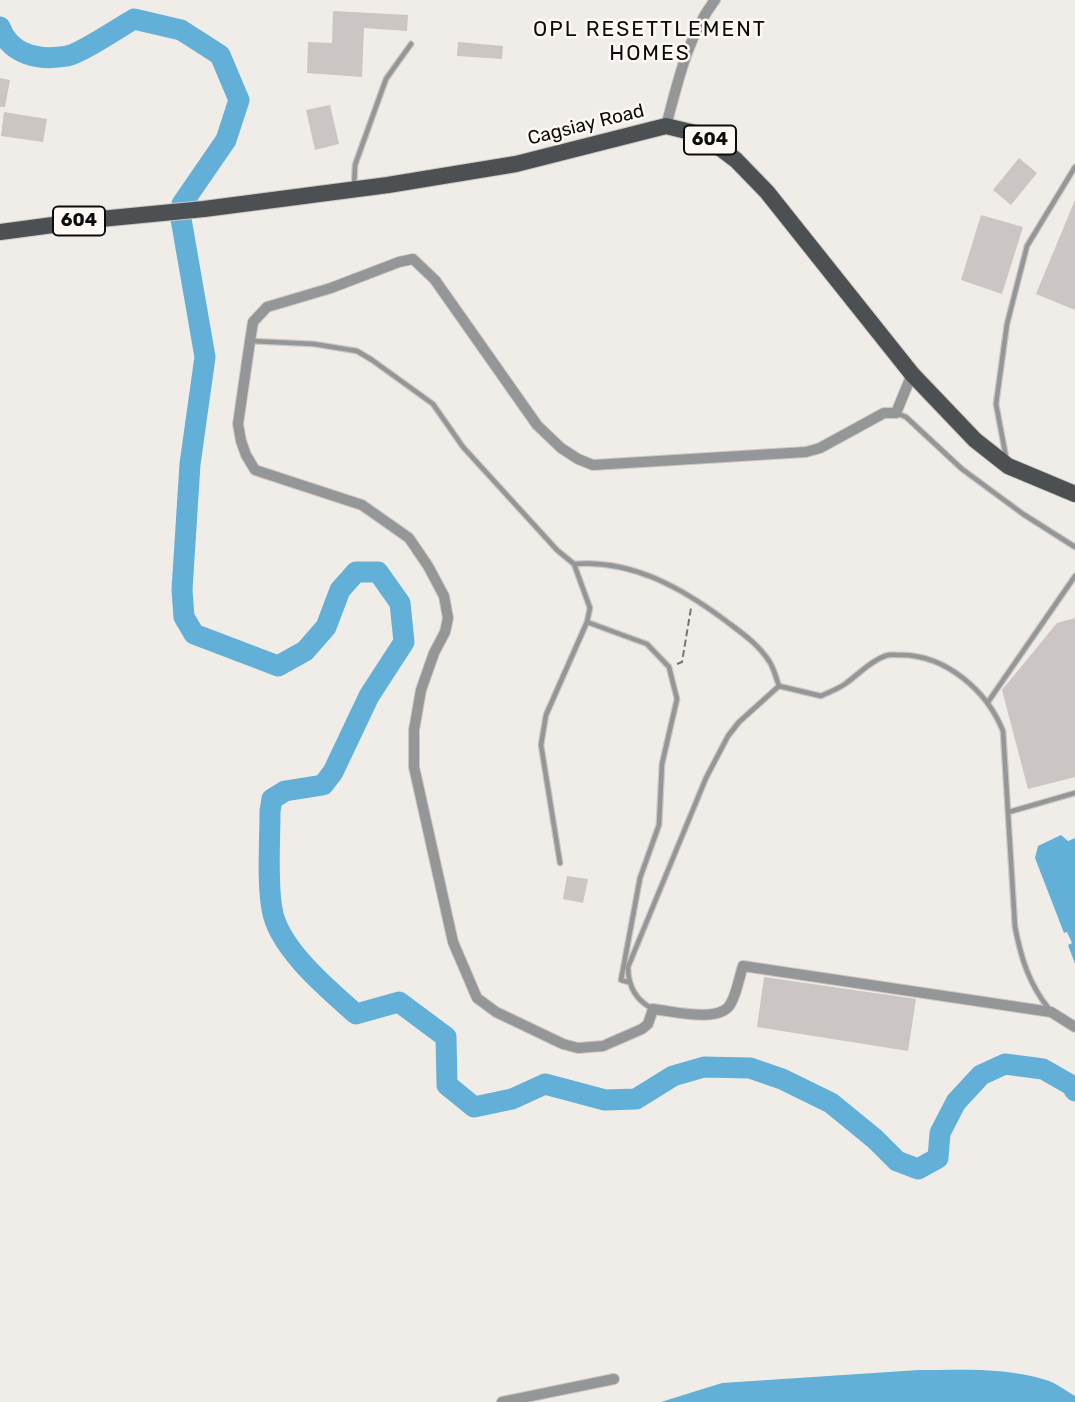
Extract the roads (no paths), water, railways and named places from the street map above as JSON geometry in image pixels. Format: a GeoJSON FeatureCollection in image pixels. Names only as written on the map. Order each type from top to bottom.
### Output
{"type":"FeatureCollection","features":[{"type":"Feature","properties":{"kind":"main road","name":"Cagsiay Road"},"geometry":{"type":"LineString","coordinates":[[0,232],[204,209],[516,164],[666,126],[703,135],[736,160],[767,192],[912,374],[975,440],[1008,466],[1075,494]]}},
{"type":"Feature","properties":{"kind":"street"},"geometry":{"type":"LineString","coordinates":[[666,126],[684,60],[704,15],[715,0]]}},
{"type":"Feature","properties":{"kind":"street"},"geometry":{"type":"LineString","coordinates":[[912,374],[895,413],[884,413],[820,448],[806,452],[593,465],[561,448],[537,425],[435,280],[413,259],[267,307],[253,323],[238,424],[246,455],[256,470],[339,496],[362,505],[384,519],[409,538],[444,596],[448,618],[445,632],[434,653],[421,690],[414,730],[414,767],[453,942],[477,998],[496,1012],[578,1048],[603,1046],[642,1029],[648,1024],[653,1009],[718,1014],[731,1004],[743,966],[1051,1012],[1075,1027]]}},
{"type":"Feature","properties":{"kind":"street"},"geometry":{"type":"LineString","coordinates":[[502,1402],[614,1379]]}},
{"type":"Feature","properties":{"kind":"lane"},"geometry":{"type":"LineString","coordinates":[[354,189],[355,165],[386,79],[411,44]]}},
{"type":"Feature","properties":{"kind":"lane"},"geometry":{"type":"LineString","coordinates":[[1008,466],[996,404],[1007,324],[1027,246],[1075,167]]}},
{"type":"Feature","properties":{"kind":"lane"},"geometry":{"type":"LineString","coordinates":[[250,341],[314,344],[357,351],[372,360],[433,404],[463,447],[556,550],[574,564],[590,608],[587,622],[546,715],[541,745],[560,863]]}},
{"type":"Feature","properties":{"kind":"lane"},"geometry":{"type":"LineString","coordinates":[[895,413],[906,417],[962,469],[1023,514],[1075,547]]}},
{"type":"Feature","properties":{"kind":"lane"},"geometry":{"type":"LineString","coordinates":[[574,564],[595,562],[617,565],[657,579],[693,597],[753,640],[770,663],[779,686]]}},
{"type":"Feature","properties":{"kind":"lane"},"geometry":{"type":"LineString","coordinates":[[988,703],[1075,576]]}},
{"type":"Feature","properties":{"kind":"lane"},"geometry":{"type":"LineString","coordinates":[[587,622],[647,644],[669,667],[677,699],[662,764],[659,825],[640,878],[621,980],[628,982]]}},
{"type":"Feature","properties":{"kind":"lane"},"geometry":{"type":"LineString","coordinates":[[779,686],[821,696],[844,684],[886,655],[917,655],[949,668],[988,703],[1003,731],[1011,876],[1021,957],[1030,980],[1051,1012]]}},
{"type":"Feature","properties":{"kind":"lane"},"geometry":{"type":"LineString","coordinates":[[653,1009],[638,1000],[628,982],[628,967],[706,778],[728,736],[739,722],[779,686]]}},
{"type":"Feature","properties":{"kind":"lane"},"geometry":{"type":"LineString","coordinates":[[1009,812],[1075,793]]}},
{"type":"Feature","properties":{"kind":"water"},"geometry":{"type":"Polygon","coordinates":[[[1061,835],[1068,841],[1075,838],[1075,964],[1068,945],[1072,943],[1067,932],[1064,933],[1035,858],[1038,846],[1061,835]]]}},
{"type":"Feature","properties":{"kind":"water"},"geometry":{"type":"Polygon","coordinates":[[[919,1370],[983,1370],[1031,1376],[1057,1385],[1075,1396],[1075,1402],[661,1402],[722,1383],[919,1370]]]}},
{"type":"Feature","properties":{"kind":"waterway"},"geometry":{"type":"LineString","coordinates":[[0,27],[18,50],[46,58],[67,56],[81,50],[134,19],[181,30],[220,55],[239,100],[226,140],[182,204]]}},
{"type":"Feature","properties":{"kind":"waterway"},"geometry":{"type":"LineString","coordinates":[[181,219],[205,357],[190,464],[182,590],[184,617],[194,634],[278,666],[305,651],[326,627],[340,590],[356,572],[378,572],[400,603],[404,642],[369,696],[333,772],[323,785],[285,791],[272,799],[269,861],[272,909],[284,938],[319,980],[356,1014],[399,1002],[446,1037],[447,1085],[474,1107],[512,1099],[545,1084],[605,1100],[636,1099],[673,1076],[704,1067],[750,1068],[782,1079],[831,1103],[897,1161],[918,1169],[938,1158],[940,1133],[956,1102],[981,1075],[1005,1064],[1043,1069],[1071,1085],[1075,1091]]}},
{"type":"Feature","properties":{"kind":"district","name":"OPL RESETTLEMENT HOMES"},"geometry":{"type":"Point","coordinates":[650,42]}}]}
